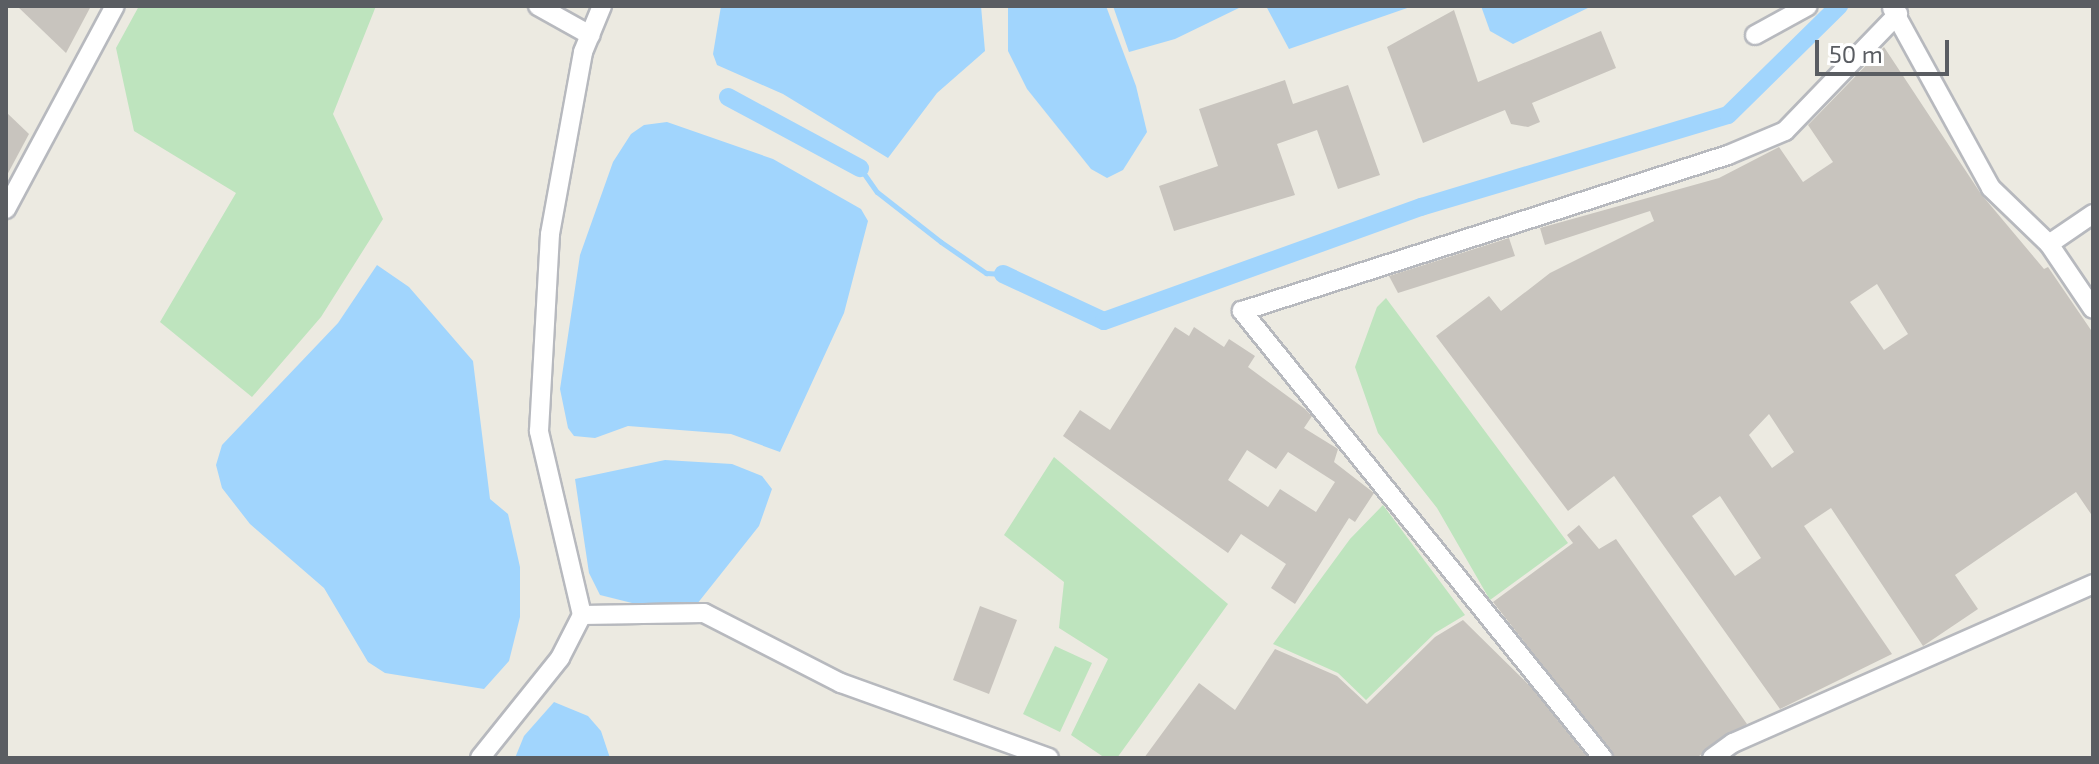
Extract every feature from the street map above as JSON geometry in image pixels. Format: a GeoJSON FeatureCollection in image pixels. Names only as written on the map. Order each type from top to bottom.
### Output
{"type":"FeatureCollection","features":[{"type":"Feature","properties":{"kind":"street"},"geometry":{"type":"LineString","coordinates":[[6,209],[115,6]]}},
{"type":"Feature","properties":{"kind":"street"},"geometry":{"type":"LineString","coordinates":[[538,6],[590,35]]}},
{"type":"Feature","properties":{"kind":"street"},"geometry":{"type":"LineString","coordinates":[[480,758],[560,658],[582,615],[539,431],[550,234],[590,35],[602,6]]}},
{"type":"Feature","properties":{"kind":"street"},"geometry":{"type":"LineString","coordinates":[[1755,35],[1808,6]]}},
{"type":"Feature","properties":{"kind":"street"},"geometry":{"type":"LineString","coordinates":[[1603,758],[1242,311],[1728,155],[1785,131],[1894,10],[1991,188],[2049,244],[2093,309]]}},
{"type":"Feature","properties":{"kind":"street"},"geometry":{"type":"LineString","coordinates":[[2049,244],[2093,214]]}},
{"type":"Feature","properties":{"kind":"street"},"geometry":{"type":"LineString","coordinates":[[1712,758],[1733,743],[2093,584]]}},
{"type":"Feature","properties":{"kind":"street"},"geometry":{"type":"LineString","coordinates":[[582,615],[704,613],[841,683],[1049,758]]}},
{"type":"Feature","properties":{"kind":"green space"},"geometry":{"type":"Polygon","coordinates":[[[139,6],[376,6],[333,114],[383,219],[321,317],[252,397],[160,322],[236,193],[134,131],[116,48],[139,6]]]}},
{"type":"Feature","properties":{"kind":"green space"},"geometry":{"type":"Polygon","coordinates":[[[1386,298],[1568,543],[1490,600],[1437,508],[1378,433],[1355,367],[1377,307],[1386,298]]]}},
{"type":"Feature","properties":{"kind":"green space"},"geometry":{"type":"Polygon","coordinates":[[[1054,457],[1228,604],[1117,758],[1105,758],[1071,735],[1108,659],[1059,628],[1064,582],[1004,535],[1054,457]]]}},
{"type":"Feature","properties":{"kind":"green space"},"geometry":{"type":"Polygon","coordinates":[[[1383,505],[1465,615],[1435,633],[1366,700],[1338,673],[1273,644],[1350,539],[1383,505]]]}},
{"type":"Feature","properties":{"kind":"green space"},"geometry":{"type":"Polygon","coordinates":[[[1055,646],[1092,663],[1060,732],[1023,714],[1055,646]]]}},
{"type":"Feature","properties":{"kind":"water"},"geometry":{"type":"Polygon","coordinates":[[[721,6],[981,6],[985,51],[937,93],[888,158],[783,94],[717,65],[713,54],[721,6]]]}},
{"type":"Feature","properties":{"kind":"water"},"geometry":{"type":"Polygon","coordinates":[[[1008,6],[1106,6],[1136,86],[1147,132],[1123,170],[1107,178],[1091,169],[1027,89],[1008,51],[1008,6]]]}},
{"type":"Feature","properties":{"kind":"water"},"geometry":{"type":"Polygon","coordinates":[[[1113,6],[1243,6],[1175,39],[1129,52],[1113,6]]]}},
{"type":"Feature","properties":{"kind":"water"},"geometry":{"type":"Polygon","coordinates":[[[1266,6],[1413,6],[1289,49],[1266,6]]]}},
{"type":"Feature","properties":{"kind":"water"},"geometry":{"type":"Polygon","coordinates":[[[1481,6],[1590,7],[1513,44],[1490,31],[1481,6]]]}},
{"type":"Feature","properties":{"kind":"water"},"geometry":{"type":"Polygon","coordinates":[[[667,122],[773,159],[861,209],[868,221],[844,313],[780,452],[731,434],[628,426],[595,438],[574,436],[568,428],[560,389],[580,255],[613,162],[631,134],[644,125],[667,122]]]}},
{"type":"Feature","properties":{"kind":"water"},"geometry":{"type":"Polygon","coordinates":[[[377,265],[409,287],[473,361],[490,499],[508,514],[520,567],[520,617],[509,661],[484,689],[385,673],[368,662],[324,588],[250,524],[222,488],[216,465],[222,445],[338,323],[377,265]]]}},
{"type":"Feature","properties":{"kind":"water"},"geometry":{"type":"Polygon","coordinates":[[[665,460],[732,464],[762,476],[772,489],[759,526],[697,604],[673,605],[668,612],[600,595],[589,573],[575,479],[665,460]]]}},
{"type":"Feature","properties":{"kind":"water"},"geometry":{"type":"Polygon","coordinates":[[[554,702],[588,716],[601,731],[610,758],[515,758],[524,736],[554,702]]]}},
{"type":"Feature","properties":{"kind":"building"},"geometry":{"type":"Polygon","coordinates":[[[17,6],[91,6],[66,53],[17,6]]]}},
{"type":"Feature","properties":{"kind":"building"},"geometry":{"type":"Polygon","coordinates":[[[1454,10],[1478,82],[1601,31],[1616,68],[1532,103],[1540,122],[1528,127],[1511,124],[1505,110],[1423,143],[1387,47],[1454,10]]]}},
{"type":"Feature","properties":{"kind":"building"},"geometry":{"type":"Polygon","coordinates":[[[1884,47],[1981,194],[2044,269],[2048,267],[2093,333],[2093,517],[2076,492],[1955,575],[1978,609],[1923,646],[1831,508],[1804,526],[1892,654],[1780,709],[1614,476],[1568,511],[1436,336],[1489,296],[1501,311],[1550,273],[1654,221],[1650,211],[1545,245],[1540,228],[1719,178],[1779,147],[1803,182],[1833,162],[1808,125],[1884,47]],[[1877,284],[1850,302],[1884,350],[1908,334],[1877,284]],[[1769,414],[1749,435],[1772,468],[1794,452],[1769,414]],[[1720,496],[1692,516],[1735,576],[1761,558],[1720,496]]]}},
{"type":"Feature","properties":{"kind":"building"},"geometry":{"type":"Polygon","coordinates":[[[1285,80],[1293,104],[1348,85],[1380,175],[1338,189],[1317,130],[1277,144],[1295,195],[1174,231],[1159,186],[1218,166],[1199,109],[1285,80]]]}},
{"type":"Feature","properties":{"kind":"building"},"geometry":{"type":"Polygon","coordinates":[[[6,112],[29,134],[6,177],[6,112]]]}},
{"type":"Feature","properties":{"kind":"building"},"geometry":{"type":"Polygon","coordinates":[[[1509,238],[1515,256],[1398,293],[1389,276],[1509,238]]]}},
{"type":"Feature","properties":{"kind":"building"},"geometry":{"type":"Polygon","coordinates":[[[1175,327],[1189,336],[1194,327],[1224,347],[1229,339],[1255,356],[1248,367],[1312,416],[1304,428],[1338,449],[1334,462],[1374,493],[1355,522],[1349,518],[1295,604],[1271,588],[1286,564],[1241,534],[1228,553],[1063,436],[1080,410],[1110,430],[1175,327]],[[1247,450],[1228,480],[1268,507],[1280,489],[1316,512],[1335,482],[1288,452],[1276,469],[1247,450]]]}},
{"type":"Feature","properties":{"kind":"building"},"geometry":{"type":"Polygon","coordinates":[[[1579,525],[1599,549],[1616,539],[1747,724],[1696,758],[1615,758],[1493,602],[1573,543],[1567,535],[1579,525]]]}},
{"type":"Feature","properties":{"kind":"building"},"geometry":{"type":"Polygon","coordinates":[[[980,606],[1017,620],[989,694],[953,680],[980,606]]]}},
{"type":"Feature","properties":{"kind":"building"},"geometry":{"type":"Polygon","coordinates":[[[1463,620],[1531,687],[1588,758],[1144,758],[1199,683],[1235,710],[1275,649],[1337,676],[1367,704],[1435,637],[1463,620]]]}},
{"type":"Feature","properties":{"kind":"waterway"},"geometry":{"type":"LineString","coordinates":[[1003,274],[1104,321],[1421,207],[1728,115],[1839,6]]}},
{"type":"Feature","properties":{"kind":"waterway"},"geometry":{"type":"LineString","coordinates":[[728,97],[860,168]]}},
{"type":"Feature","properties":{"kind":"waterway"},"geometry":{"type":"LineString","coordinates":[[860,168],[877,192],[941,242],[986,273],[1003,274]]}}]}
